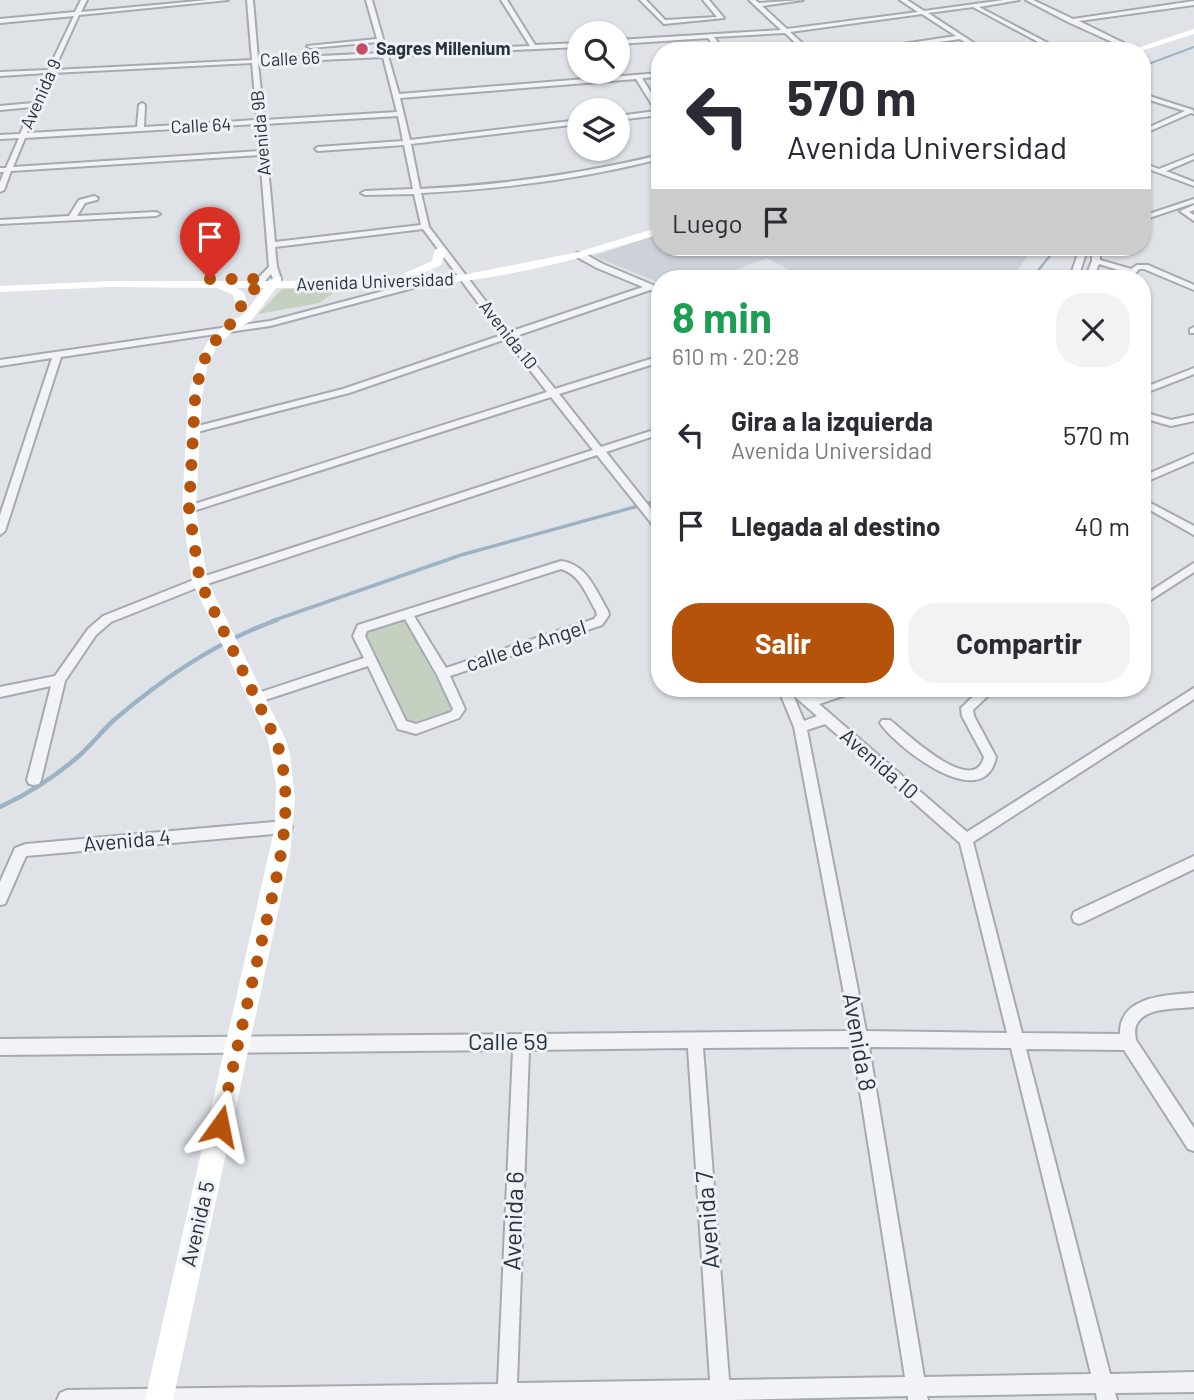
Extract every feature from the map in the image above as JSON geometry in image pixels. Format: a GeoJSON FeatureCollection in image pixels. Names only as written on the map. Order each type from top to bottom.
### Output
{"type":"FeatureCollection","features":[{"type":"Feature","properties":{"kind":"street","name":"Avenida 9"},"geometry":{"type":"LineString","coordinates":[[0,190],[4,169],[22,136],[84,0]]}},
{"type":"Feature","properties":{"kind":"street"},"geometry":{"type":"LineString","coordinates":[[0,21],[225,0]]}},
{"type":"Feature","properties":{"kind":"street","name":"Avenida 9B"},"geometry":{"type":"LineString","coordinates":[[250,0],[275,277]]}},
{"type":"Feature","properties":{"kind":"street","name":"Avenida 10"},"geometry":{"type":"LineString","coordinates":[[369,0],[387,54],[425,227],[507,335],[651,513]]}},
{"type":"Feature","properties":{"kind":"street"},"geometry":{"type":"LineString","coordinates":[[504,0],[534,48]]}},
{"type":"Feature","properties":{"kind":"street"},"geometry":{"type":"LineString","coordinates":[[643,0],[664,22],[721,18],[706,0]]}},
{"type":"Feature","properties":{"kind":"street"},"geometry":{"type":"LineString","coordinates":[[752,0],[798,42]]}},
{"type":"Feature","properties":{"kind":"street"},"geometry":{"type":"LineString","coordinates":[[757,5],[800,0]]}},
{"type":"Feature","properties":{"kind":"street"},"geometry":{"type":"LineString","coordinates":[[903,0],[969,42]]}},
{"type":"Feature","properties":{"kind":"street"},"geometry":{"type":"LineString","coordinates":[[630,41],[786,31],[1016,0]]}},
{"type":"Feature","properties":{"kind":"street"},"geometry":{"type":"LineString","coordinates":[[1028,0],[1118,42]]}},
{"type":"Feature","properties":{"kind":"street"},"geometry":{"type":"LineString","coordinates":[[1070,20],[1194,3]]}},
{"type":"Feature","properties":{"kind":"street"},"geometry":{"type":"LineString","coordinates":[[973,6],[1043,42]]}},
{"type":"Feature","properties":{"kind":"street"},"geometry":{"type":"LineString","coordinates":[[1151,46],[1194,31]]}},
{"type":"Feature","properties":{"kind":"street"},"geometry":{"type":"LineString","coordinates":[[710,36],[715,42]]}},
{"type":"Feature","properties":{"kind":"street"},"geometry":{"type":"LineString","coordinates":[[1151,47],[1194,36]]}},
{"type":"Feature","properties":{"kind":"street"},"geometry":{"type":"LineString","coordinates":[[930,42],[961,37]]}},
{"type":"Feature","properties":{"kind":"street"},"geometry":{"type":"LineString","coordinates":[[310,46],[382,40]]}},
{"type":"Feature","properties":{"kind":"street","name":"Calle 66"},"geometry":{"type":"LineString","coordinates":[[0,74],[567,46]]}},
{"type":"Feature","properties":{"kind":"street"},"geometry":{"type":"LineString","coordinates":[[397,96],[651,76]]}},
{"type":"Feature","properties":{"kind":"street"},"geometry":{"type":"LineString","coordinates":[[638,77],[651,98]]}},
{"type":"Feature","properties":{"kind":"street"},"geometry":{"type":"LineString","coordinates":[[1151,98],[1192,111]]}},
{"type":"Feature","properties":{"kind":"street"},"geometry":{"type":"LineString","coordinates":[[0,108],[36,105]]}},
{"type":"Feature","properties":{"kind":"street"},"geometry":{"type":"LineString","coordinates":[[140,130],[142,106]]}},
{"type":"Feature","properties":{"kind":"street"},"geometry":{"type":"LineString","coordinates":[[1151,129],[1192,111]]}},
{"type":"Feature","properties":{"kind":"street","name":"Calle 64"},"geometry":{"type":"LineString","coordinates":[[0,137],[401,114]]}},
{"type":"Feature","properties":{"kind":"street"},"geometry":{"type":"LineString","coordinates":[[630,117],[651,114]]}},
{"type":"Feature","properties":{"kind":"street"},"geometry":{"type":"LineString","coordinates":[[318,149],[408,143],[567,123]]}},
{"type":"Feature","properties":{"kind":"street"},"geometry":{"type":"LineString","coordinates":[[4,169],[262,153]]}},
{"type":"Feature","properties":{"kind":"street"},"geometry":{"type":"LineString","coordinates":[[1160,172],[1194,157]]}},
{"type":"Feature","properties":{"kind":"street"},"geometry":{"type":"LineString","coordinates":[[365,193],[418,192],[528,182],[651,159]]}},
{"type":"Feature","properties":{"kind":"street"},"geometry":{"type":"LineString","coordinates":[[1151,168],[1194,184]]}},
{"type":"Feature","properties":{"kind":"street"},"geometry":{"type":"LineString","coordinates":[[72,218],[82,202],[94,198]]}},
{"type":"Feature","properties":{"kind":"street"},"geometry":{"type":"LineString","coordinates":[[1151,215],[1194,201]]}},
{"type":"Feature","properties":{"kind":"street"},"geometry":{"type":"LineString","coordinates":[[1194,207],[1184,211],[1194,219]]}},
{"type":"Feature","properties":{"kind":"street"},"geometry":{"type":"LineString","coordinates":[[0,222],[156,214]]}},
{"type":"Feature","properties":{"kind":"street","name":"Avenida Universidad"},"geometry":{"type":"LineString","coordinates":[[275,277],[431,281],[577,247],[651,226]]}},
{"type":"Feature","properties":{"kind":"street"},"geometry":{"type":"LineString","coordinates":[[272,245],[425,227]]}},
{"type":"Feature","properties":{"kind":"street","name":"Avenida Universidad"},"geometry":{"type":"LineString","coordinates":[[0,289],[110,284],[220,285],[260,282],[275,277],[460,275],[580,255],[651,233]]}},
{"type":"Feature","properties":{"kind":"street"},"geometry":{"type":"LineString","coordinates":[[409,275],[437,263],[441,250]]}},
{"type":"Feature","properties":{"kind":"street"},"geometry":{"type":"LineString","coordinates":[[580,255],[651,287]]}},
{"type":"Feature","properties":{"kind":"street"},"geometry":{"type":"LineString","coordinates":[[1092,270],[1096,256]]}},
{"type":"Feature","properties":{"kind":"street"},"geometry":{"type":"LineString","coordinates":[[1096,261],[1118,270]]}},
{"type":"Feature","properties":{"kind":"street"},"geometry":{"type":"LineString","coordinates":[[1134,270],[1137,267],[1145,267],[1194,288]]}},
{"type":"Feature","properties":{"kind":"street"},"geometry":{"type":"LineString","coordinates":[[260,282],[275,277]]}},
{"type":"Feature","properties":{"kind":"street","name":"Avenida 5"},"geometry":{"type":"LineString","coordinates":[[159,1399],[285,827],[287,787],[284,762],[200,582],[189,509],[193,430],[201,367],[212,344],[229,328],[247,318],[275,277]]}},
{"type":"Feature","properties":{"kind":"street","name":"Avenida Universidad"},"geometry":{"type":"LineString","coordinates":[[0,283],[118,279],[260,282]]}},
{"type":"Feature","properties":{"kind":"street"},"geometry":{"type":"LineString","coordinates":[[0,363],[270,323],[431,281]]}},
{"type":"Feature","properties":{"kind":"street","name":"Avenida 5"},"geometry":{"type":"LineString","coordinates":[[229,328],[260,282]]}},
{"type":"Feature","properties":{"kind":"street"},"geometry":{"type":"LineString","coordinates":[[220,285],[238,293],[242,305]]}},
{"type":"Feature","properties":{"kind":"street"},"geometry":{"type":"LineString","coordinates":[[193,430],[346,391],[507,335],[651,290]]}},
{"type":"Feature","properties":{"kind":"street"},"geometry":{"type":"LineString","coordinates":[[0,531],[57,355]]}},
{"type":"Feature","properties":{"kind":"street"},"geometry":{"type":"LineString","coordinates":[[189,509],[555,395],[651,362]]}},
{"type":"Feature","properties":{"kind":"street"},"geometry":{"type":"LineString","coordinates":[[1151,388],[1194,370]]}},
{"type":"Feature","properties":{"kind":"street"},"geometry":{"type":"LineString","coordinates":[[1151,417],[1171,423],[1194,418]]}},
{"type":"Feature","properties":{"kind":"street"},"geometry":{"type":"LineString","coordinates":[[34,780],[58,680],[92,632],[107,619],[200,582],[651,434]]}},
{"type":"Feature","properties":{"kind":"street"},"geometry":{"type":"LineString","coordinates":[[1151,476],[1194,457]]}},
{"type":"Feature","properties":{"kind":"street"},"geometry":{"type":"LineString","coordinates":[[1151,507],[1194,531]]}},
{"type":"Feature","properties":{"kind":"street"},"geometry":{"type":"LineString","coordinates":[[407,613],[443,674],[458,712],[416,729],[408,729],[402,725],[369,661],[359,630],[407,613],[566,564],[574,568],[602,611]]}},
{"type":"Feature","properties":{"kind":"street"},"geometry":{"type":"LineString","coordinates":[[1151,596],[1194,567]]}},
{"type":"Feature","properties":{"kind":"street","name":"calle de Angel"},"geometry":{"type":"LineString","coordinates":[[443,674],[598,622],[603,615],[602,611]]}},
{"type":"Feature","properties":{"kind":"street"},"geometry":{"type":"LineString","coordinates":[[256,698],[369,661]]}},
{"type":"Feature","properties":{"kind":"street"},"geometry":{"type":"LineString","coordinates":[[0,692],[58,680]]}},
{"type":"Feature","properties":{"kind":"street"},"geometry":{"type":"LineString","coordinates":[[1105,1392],[966,840],[1194,693]]}},
{"type":"Feature","properties":{"kind":"street","name":"Avenida 8"},"geometry":{"type":"LineString","coordinates":[[788,697],[800,727],[860,1039],[917,1393]]}},
{"type":"Feature","properties":{"kind":"street","name":"Avenida 10"},"geometry":{"type":"LineString","coordinates":[[803,697],[966,840]]}},
{"type":"Feature","properties":{"kind":"street"},"geometry":{"type":"LineString","coordinates":[[809,702],[825,697]]}},
{"type":"Feature","properties":{"kind":"street"},"geometry":{"type":"LineString","coordinates":[[886,723],[942,769],[957,776],[975,774],[986,767],[990,757],[968,716],[967,708],[980,697]]}},
{"type":"Feature","properties":{"kind":"street"},"geometry":{"type":"LineString","coordinates":[[800,727],[827,718]]}},
{"type":"Feature","properties":{"kind":"street","name":"Avenida 4"},"geometry":{"type":"LineString","coordinates":[[0,899],[16,858],[20,852],[26,850],[285,827]]}},
{"type":"Feature","properties":{"kind":"street"},"geometry":{"type":"LineString","coordinates":[[1079,917],[1194,862]]}},
{"type":"Feature","properties":{"kind":"street"},"geometry":{"type":"LineString","coordinates":[[1194,1000],[1158,1004],[1135,1014],[1128,1024],[1128,1042],[1194,1143]]}},
{"type":"Feature","properties":{"kind":"street","name":"Calle 59"},"geometry":{"type":"LineString","coordinates":[[0,1047],[860,1039],[1015,1042]]}},
{"type":"Feature","properties":{"kind":"street","name":"Avenida 7"},"geometry":{"type":"LineString","coordinates":[[695,1040],[721,1395]]}},
{"type":"Feature","properties":{"kind":"street","name":"Avenida 6"},"geometry":{"type":"LineString","coordinates":[[507,1396],[521,1042]]}},
{"type":"Feature","properties":{"kind":"street"},"geometry":{"type":"LineString","coordinates":[[1015,1042],[1128,1042]]}},
{"type":"Feature","properties":{"kind":"street"},"geometry":{"type":"LineString","coordinates":[[67,1400],[1105,1392],[1194,1382]]}},
{"type":"Feature","properties":{"kind":"shaded area"},"geometry":{"type":"Polygon","coordinates":[[[651,236],[651,256],[1028,256],[1018,270],[789,270],[767,258],[735,270],[651,270],[651,279],[594,256],[651,236]]]}},
{"type":"Feature","properties":{"kind":"green space"},"geometry":{"type":"Polygon","coordinates":[[[342,287],[319,303],[258,314],[282,289],[342,287]]]}},
{"type":"Feature","properties":{"kind":"green space"},"geometry":{"type":"Polygon","coordinates":[[[403,617],[453,709],[409,724],[363,630],[403,617]]]}},
{"type":"Feature","properties":{"kind":"waterway"},"geometry":{"type":"LineString","coordinates":[[1151,63],[1194,47]]}},
{"type":"Feature","properties":{"kind":"waterway"},"geometry":{"type":"LineString","coordinates":[[1038,270],[1050,256]]}},
{"type":"Feature","properties":{"kind":"waterway"},"geometry":{"type":"LineString","coordinates":[[272,621],[461,555],[651,502]]}},
{"type":"Feature","properties":{"kind":"waterway"},"geometry":{"type":"LineString","coordinates":[[0,807],[61,770],[114,720],[171,676],[212,650],[277,620]]}},
{"type":"Feature","properties":{"kind":"place","name":"Sagres Millenium"},"geometry":{"type":"Point","coordinates":[362,49]}},
{"type":"Feature","properties":{"kind":"route"},"geometry":{"type":"LineString","coordinates":[[210,279],[262,279],[232,318],[229,328],[212,344],[201,367],[195,399],[189,509],[193,545],[200,582],[276,740],[284,762],[287,787],[280,856],[220,1126]]}}]}
